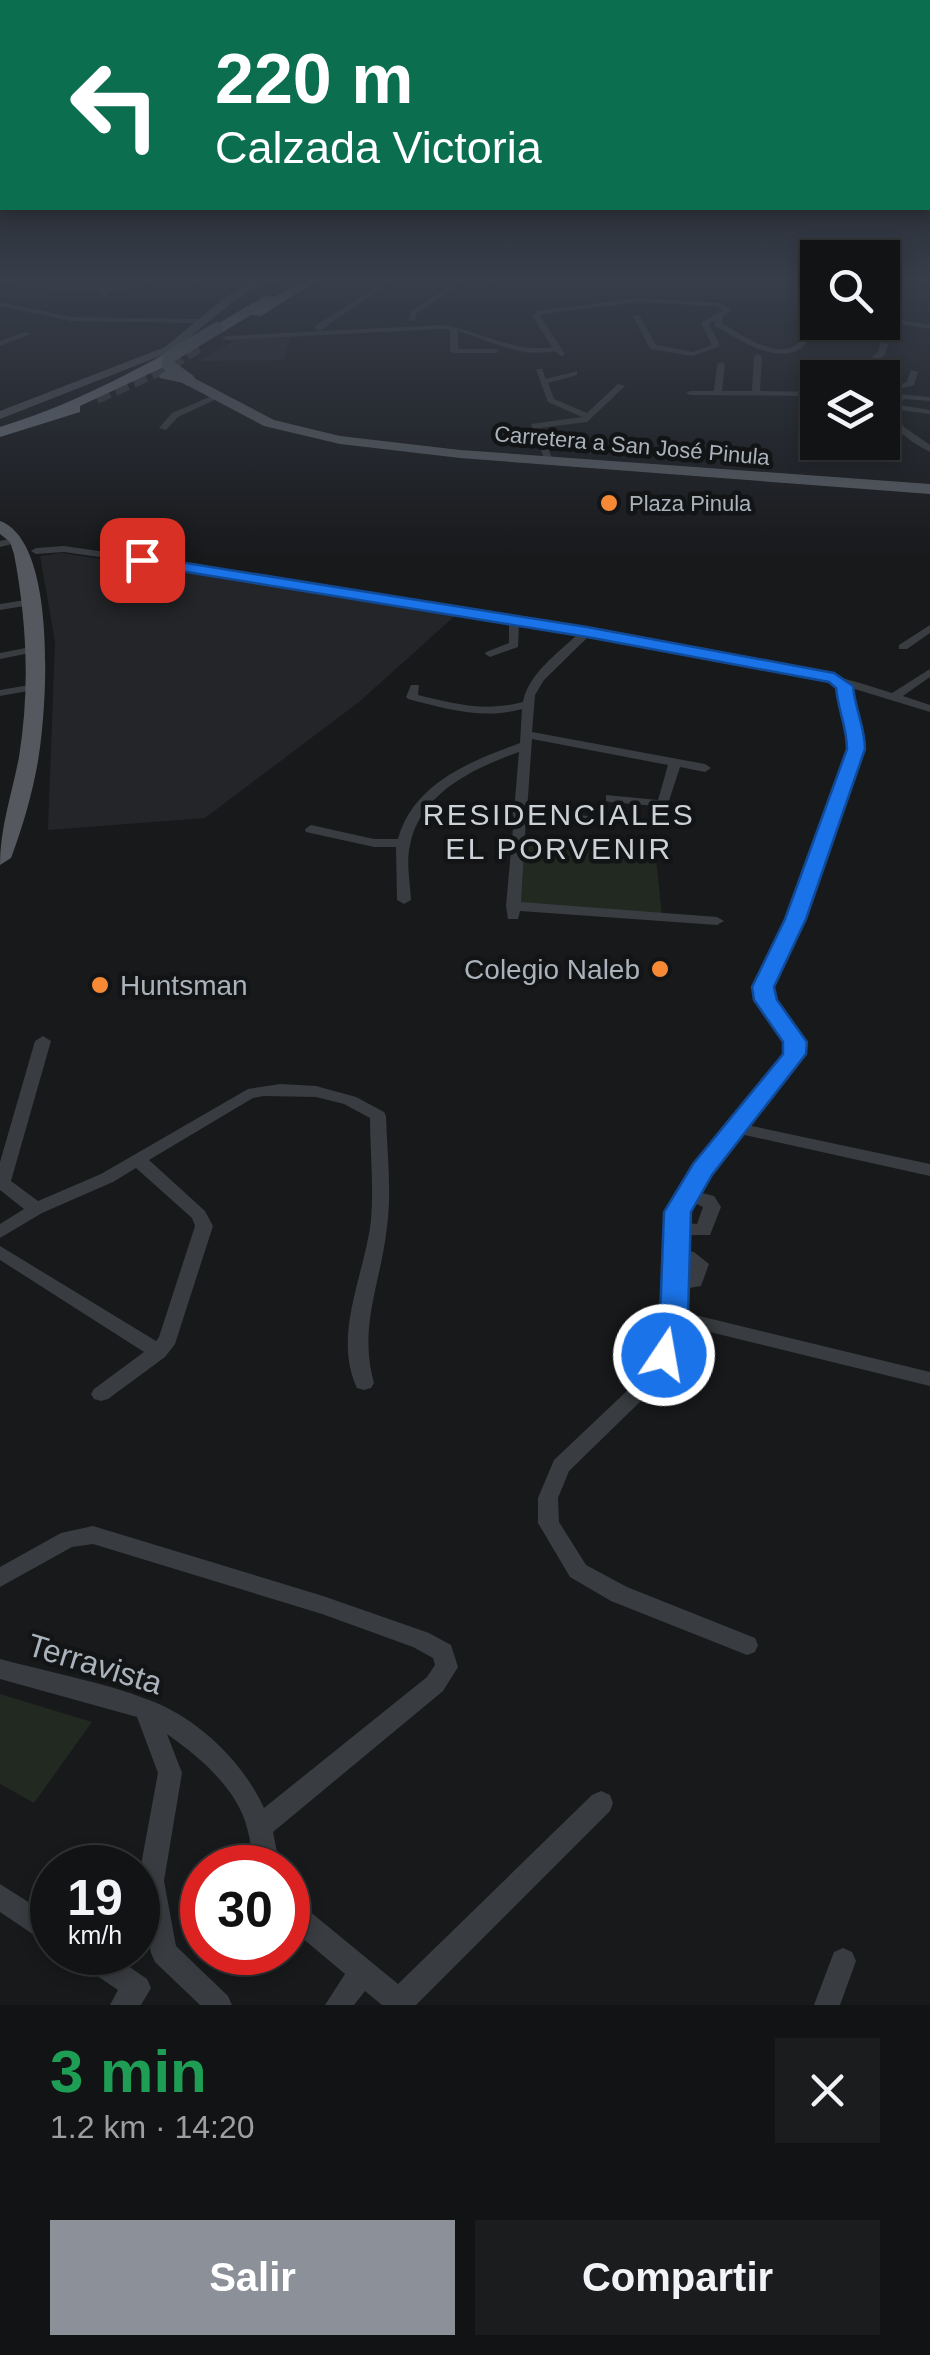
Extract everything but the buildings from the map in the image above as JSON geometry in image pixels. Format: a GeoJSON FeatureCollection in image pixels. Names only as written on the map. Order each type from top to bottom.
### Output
{"type":"FeatureCollection","features":[{"type":"Feature","properties":{"kind":"highway"},"geometry":{"type":"LineString","coordinates":[[0,430],[69,409],[150,373]]}},
{"type":"Feature","properties":{"kind":"highway"},"geometry":{"type":"LineString","coordinates":[[0,430],[24,419],[69,409]]}},
{"type":"Feature","properties":{"kind":"highway"},"geometry":{"type":"LineString","coordinates":[[24,419],[69,409]]}},
{"type":"Feature","properties":{"kind":"main road","name":"Carretera a San José Pinula"},"geometry":{"type":"LineString","coordinates":[[168,373],[184,378],[196,373]]}},
{"type":"Feature","properties":{"kind":"main road","name":"Carretera a San José Pinula"},"geometry":{"type":"LineString","coordinates":[[198,373],[261,406],[284,424],[337,437],[545,451],[930,489]]}},
{"type":"Feature","properties":{"kind":"main road","name":"Carretera a San José Pinula"},"geometry":{"type":"LineString","coordinates":[[198,373],[292,430],[378,446],[930,489]]}},
{"type":"Feature","properties":{"kind":"main road"},"geometry":{"type":"LineString","coordinates":[[198,373],[246,410],[261,406]]}},
{"type":"Feature","properties":{"kind":"main road"},"geometry":{"type":"LineString","coordinates":[[351,444],[378,446]]}},
{"type":"Feature","properties":{"kind":"main road"},"geometry":{"type":"LineString","coordinates":[[0,526],[17,548],[32,602],[36,649],[22,786],[0,858]]}},
{"type":"Feature","properties":{"kind":"street"},"geometry":{"type":"LineString","coordinates":[[0,415],[111,373]]}},
{"type":"Feature","properties":{"kind":"street"},"geometry":{"type":"LineString","coordinates":[[163,428],[197,373]]}},
{"type":"Feature","properties":{"kind":"street"},"geometry":{"type":"LineString","coordinates":[[539,373],[551,400],[589,417]]}},
{"type":"Feature","properties":{"kind":"street"},"geometry":{"type":"LineString","coordinates":[[542,382],[572,373]]}},
{"type":"Feature","properties":{"kind":"street"},"geometry":{"type":"LineString","coordinates":[[574,373],[583,384]]}},
{"type":"Feature","properties":{"kind":"street"},"geometry":{"type":"LineString","coordinates":[[718,394],[720,373]]}},
{"type":"Feature","properties":{"kind":"street"},"geometry":{"type":"LineString","coordinates":[[756,394],[757,373]]}},
{"type":"Feature","properties":{"kind":"street"},"geometry":{"type":"LineString","coordinates":[[900,395],[911,383],[914,373]]}},
{"type":"Feature","properties":{"kind":"street"},"geometry":{"type":"LineString","coordinates":[[584,443],[545,451],[534,426],[574,423],[589,417],[621,386]]}},
{"type":"Feature","properties":{"kind":"street"},"geometry":{"type":"LineString","coordinates":[[690,393],[800,390]]}},
{"type":"Feature","properties":{"kind":"street"},"geometry":{"type":"LineString","coordinates":[[900,395],[930,392]]}},
{"type":"Feature","properties":{"kind":"street"},"geometry":{"type":"LineString","coordinates":[[900,395],[930,400]]}},
{"type":"Feature","properties":{"kind":"street"},"geometry":{"type":"LineString","coordinates":[[900,409],[930,412]]}},
{"type":"Feature","properties":{"kind":"street"},"geometry":{"type":"LineString","coordinates":[[900,427],[930,449]]}},
{"type":"Feature","properties":{"kind":"street"},"geometry":{"type":"LineString","coordinates":[[17,548],[64,549],[239,574],[587,632],[834,678],[898,694],[930,709]]}},
{"type":"Feature","properties":{"kind":"street"},"geometry":{"type":"LineString","coordinates":[[0,607],[32,602]]}},
{"type":"Feature","properties":{"kind":"street"},"geometry":{"type":"LineString","coordinates":[[490,654],[514,645],[514,620]]}},
{"type":"Feature","properties":{"kind":"street"},"geometry":{"type":"LineString","coordinates":[[903,647],[930,628]]}},
{"type":"Feature","properties":{"kind":"street"},"geometry":{"type":"LineString","coordinates":[[587,632],[539,678],[527,704],[513,911],[717,921]]}},
{"type":"Feature","properties":{"kind":"street"},"geometry":{"type":"LineString","coordinates":[[0,656],[36,649]]}},
{"type":"Feature","properties":{"kind":"street"},"geometry":{"type":"LineString","coordinates":[[898,694],[930,672]]}},
{"type":"Feature","properties":{"kind":"street"},"geometry":{"type":"LineString","coordinates":[[747,1645],[618,1594],[578,1571],[549,1523],[548,1498],[562,1466],[637,1393],[664,1355],[674,1317],[674,1284],[696,1281],[700,1264],[688,1256],[673,1257],[678,1212],[794,1054],[795,1042],[766,1000],[763,987],[795,919],[856,749],[847,693],[834,678]]}},
{"type":"Feature","properties":{"kind":"street"},"geometry":{"type":"LineString","coordinates":[[0,694],[35,687]]}},
{"type":"Feature","properties":{"kind":"street"},"geometry":{"type":"LineString","coordinates":[[415,688],[412,696],[491,713],[527,704]]}},
{"type":"Feature","properties":{"kind":"street"},"geometry":{"type":"LineString","coordinates":[[404,900],[403,843],[418,807],[465,770],[527,740],[705,768]]}},
{"type":"Feature","properties":{"kind":"street"},"geometry":{"type":"LineString","coordinates":[[610,798],[663,804],[675,763]]}},
{"type":"Feature","properties":{"kind":"street"},"geometry":{"type":"LineString","coordinates":[[518,814],[601,822]]}},
{"type":"Feature","properties":{"kind":"street"},"geometry":{"type":"LineString","coordinates":[[310,829],[374,843],[403,843]]}},
{"type":"Feature","properties":{"kind":"street"},"geometry":{"type":"LineString","coordinates":[[36,1209],[2,1181],[43,1041]]}},
{"type":"Feature","properties":{"kind":"street"},"geometry":{"type":"LineString","coordinates":[[0,1232],[36,1209],[138,1160],[222,1106],[273,1087],[360,1102],[378,1116],[379,1224],[358,1330],[358,1365],[364,1383]]}},
{"type":"Feature","properties":{"kind":"street"},"geometry":{"type":"LineString","coordinates":[[736,1128],[930,1170]]}},
{"type":"Feature","properties":{"kind":"street"},"geometry":{"type":"LineString","coordinates":[[101,1394],[158,1352],[168,1339],[204,1226],[199,1214],[138,1160]]}},
{"type":"Feature","properties":{"kind":"street"},"geometry":{"type":"LineString","coordinates":[[675,1228],[704,1231],[712,1207],[708,1200],[688,1195]]}},
{"type":"Feature","properties":{"kind":"street"},"geometry":{"type":"LineString","coordinates":[[0,1252],[158,1352]]}},
{"type":"Feature","properties":{"kind":"street"},"geometry":{"type":"LineString","coordinates":[[674,1317],[930,1379]]}},
{"type":"Feature","properties":{"kind":"street"},"geometry":{"type":"LineString","coordinates":[[0,1578],[68,1538],[93,1535],[323,1606],[421,1640],[442,1652],[447,1667],[435,1684],[259,1828]]}},
{"type":"Feature","properties":{"kind":"street","name":"Terravista"},"geometry":{"type":"LineString","coordinates":[[0,1668],[145,1709],[178,1729],[232,1777],[247,1798],[263,1845]]}},
{"type":"Feature","properties":{"kind":"street"},"geometry":{"type":"LineString","coordinates":[[145,1709],[170,1772],[151,1881],[164,1953],[219,2005]]}},
{"type":"Feature","properties":{"kind":"street"},"geometry":{"type":"LineString","coordinates":[[310,1929],[401,2004],[601,1803]]}},
{"type":"Feature","properties":{"kind":"street"},"geometry":{"type":"LineString","coordinates":[[0,1897],[30,1917]]}},
{"type":"Feature","properties":{"kind":"street"},"geometry":{"type":"LineString","coordinates":[[827,2005],[843,1960]]}},
{"type":"Feature","properties":{"kind":"street"},"geometry":{"type":"LineString","coordinates":[[338,2005],[361,1974]]}},
{"type":"Feature","properties":{"kind":"street"},"geometry":{"type":"LineString","coordinates":[[118,1975],[138,1988],[124,2005]]}},
{"type":"Feature","properties":{"kind":"shaded area"},"geometry":{"type":"Polygon","coordinates":[[[61,553],[457,614],[359,702],[205,818],[48,830],[55,642],[40,556],[61,553]]]}},
{"type":"Feature","properties":{"kind":"shaded area"},"geometry":{"type":"Polygon","coordinates":[[[517,839],[655,849],[662,916],[513,906],[517,839]]]}},
{"type":"Feature","properties":{"kind":"shaded area"},"geometry":{"type":"Polygon","coordinates":[[[0,1694],[92,1722],[34,1803],[0,1784],[0,1694]]]}},
{"type":"Feature","properties":{"kind":"tunnel"},"geometry":{"type":"LineString","coordinates":[[96,397],[152,373]]}},
{"type":"Feature","properties":{"kind":"place","name":"Plaza Pinula"},"geometry":{"type":"Point","coordinates":[609,503]}},
{"type":"Feature","properties":{"kind":"place","name":"Colegio Naleb"},"geometry":{"type":"Point","coordinates":[660,969]}},
{"type":"Feature","properties":{"kind":"place","name":"Huntsman"},"geometry":{"type":"Point","coordinates":[100,985]}},
{"type":"Feature","properties":{"kind":"district","name":"RESIDENCIALES EL PORVENIR"},"geometry":{"type":"Point","coordinates":[559,832]}},
{"type":"Feature","properties":{"kind":"route"},"geometry":{"type":"LineString","coordinates":[[142,560],[587,632],[834,678],[844,686],[846,710],[856,730],[856,749],[795,919],[763,987],[766,1000],[795,1042],[794,1054],[702,1170],[678,1212],[673,1257],[674,1317],[664,1355]]}}]}
